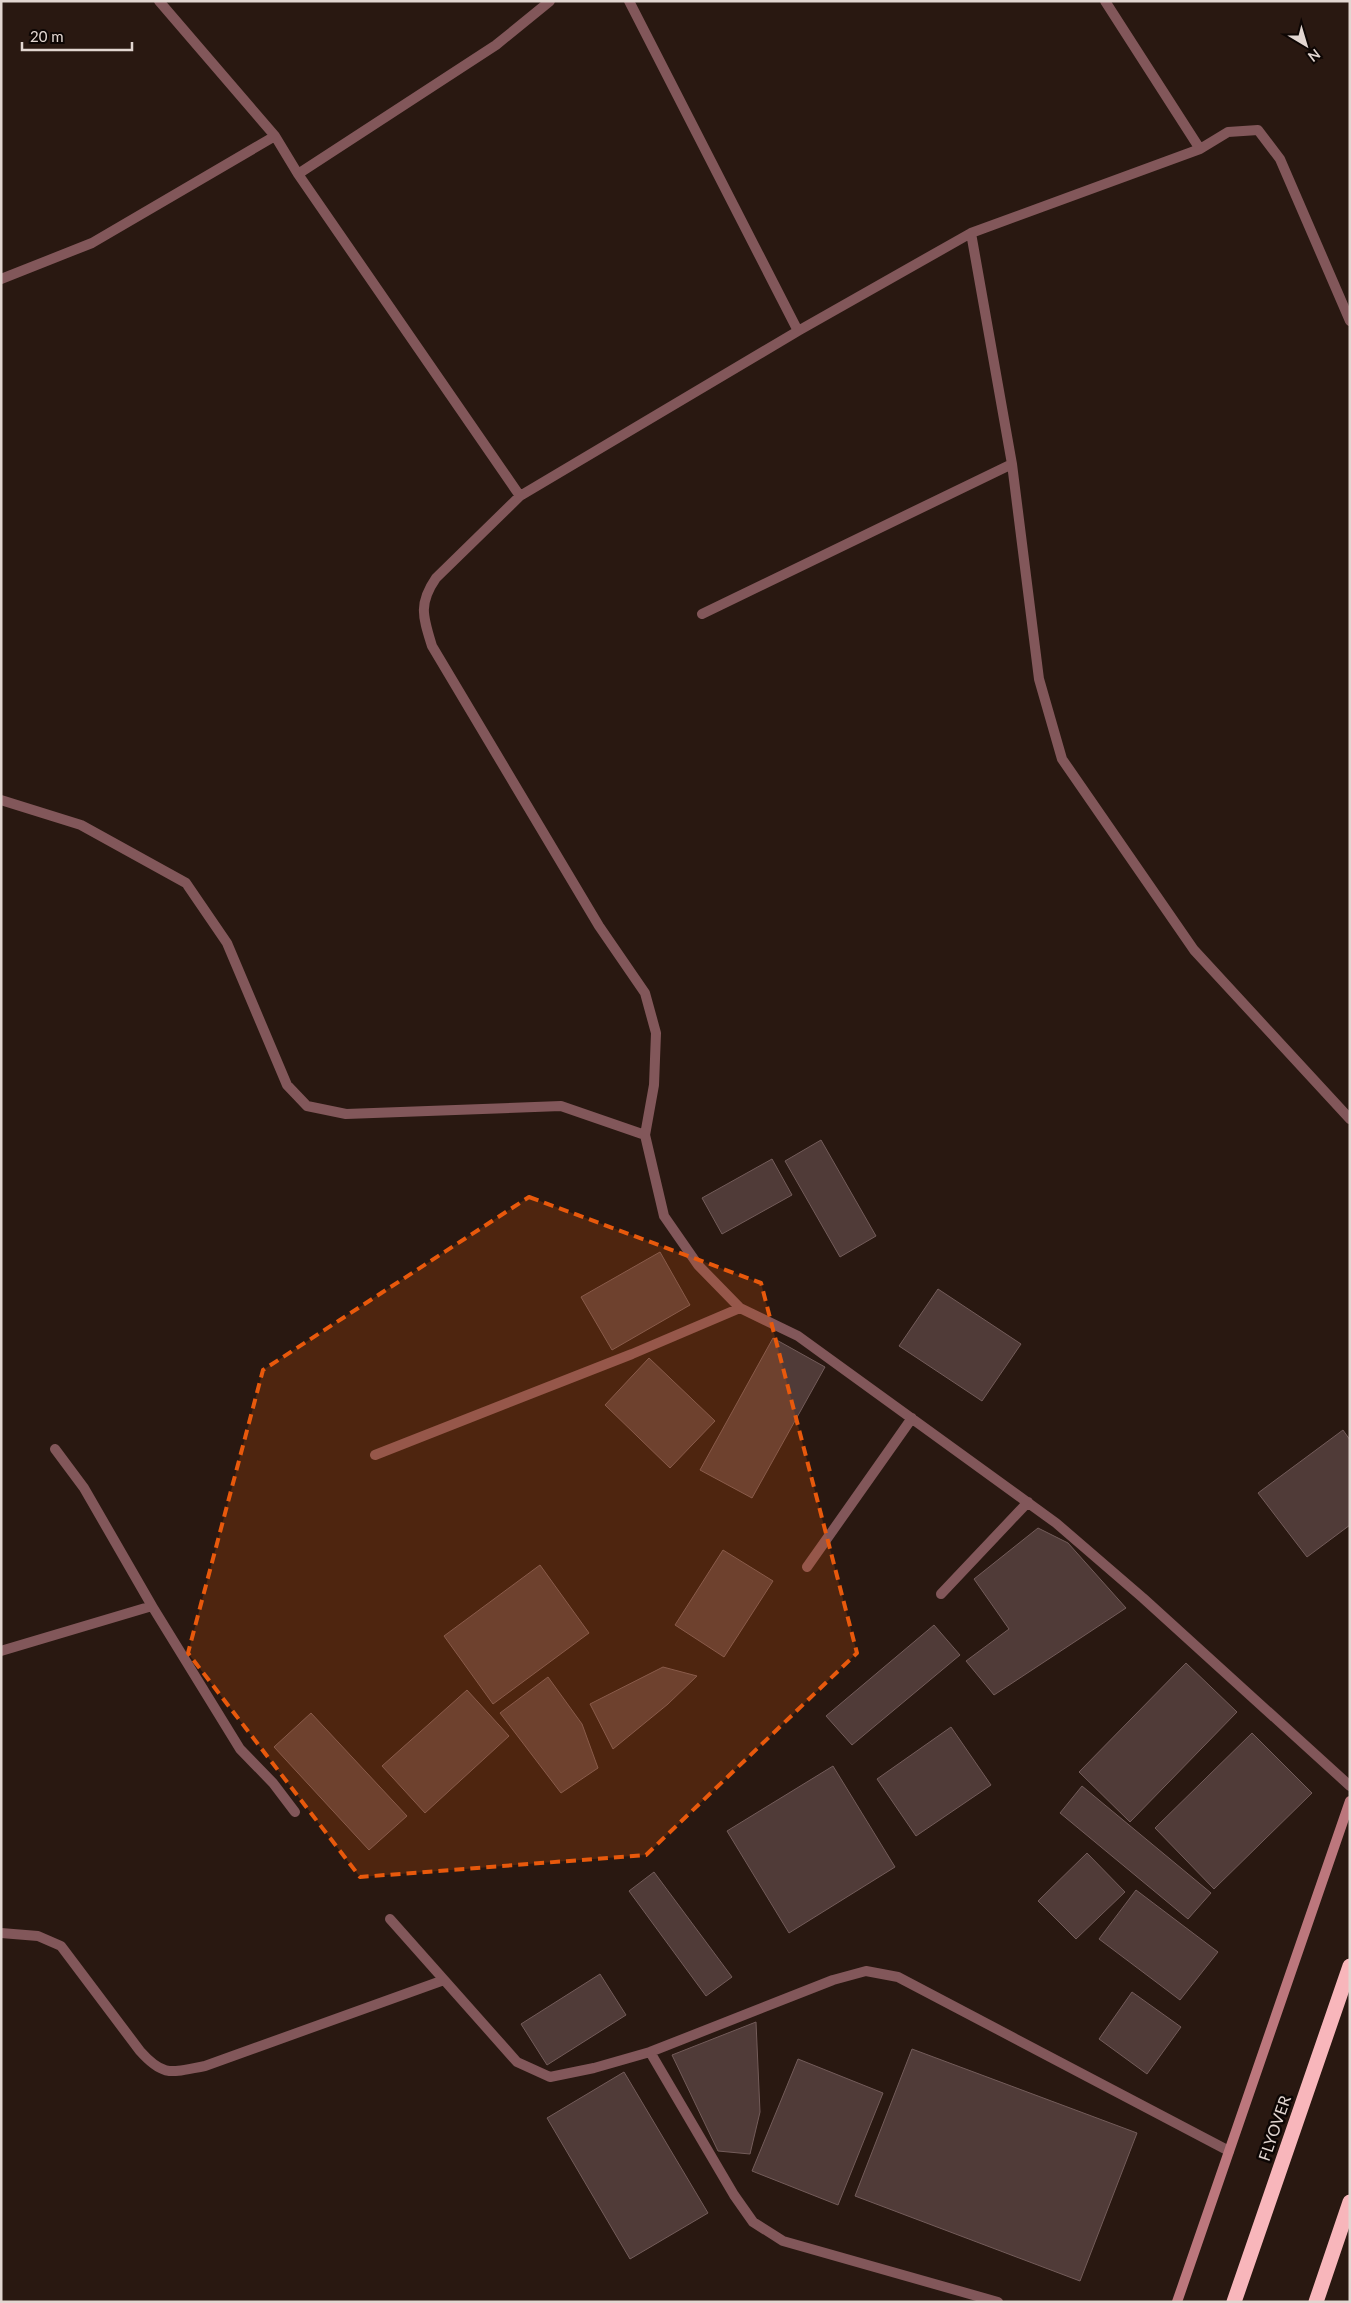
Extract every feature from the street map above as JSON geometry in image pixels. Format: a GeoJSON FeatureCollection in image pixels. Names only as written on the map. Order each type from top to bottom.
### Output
{"type":"FeatureCollection","features":[{"type":"Feature","properties":{"kind":"highway","name":"FLYOVER"},"geometry":{"type":"LineString","coordinates":[[1234,2302],[1350,1966]]}},
{"type":"Feature","properties":{"kind":"highway"},"geometry":{"type":"LineString","coordinates":[[1316,2302],[1350,2202]]}},
{"type":"Feature","properties":{"kind":"street"},"geometry":{"type":"LineString","coordinates":[[159,1],[274,136],[298,174],[520,496]]}},
{"type":"Feature","properties":{"kind":"street"},"geometry":{"type":"LineString","coordinates":[[298,174],[496,45],[550,1]]}},
{"type":"Feature","properties":{"kind":"street"},"geometry":{"type":"LineString","coordinates":[[629,1],[798,331]]}},
{"type":"Feature","properties":{"kind":"street"},"geometry":{"type":"LineString","coordinates":[[1105,1],[1200,150]]}},
{"type":"Feature","properties":{"kind":"street"},"geometry":{"type":"LineString","coordinates":[[1350,321],[1280,159],[1258,130],[1228,132],[1200,150],[971,233],[798,331],[520,496],[436,578],[426,593],[424,618],[432,646],[599,926],[645,992],[656,1033],[654,1085],[645,1136],[664,1216],[698,1265],[740,1308],[798,1336],[1056,1523],[1350,1786]]}},
{"type":"Feature","properties":{"kind":"street"},"geometry":{"type":"LineString","coordinates":[[1,279],[92,243],[274,136]]}},
{"type":"Feature","properties":{"kind":"street"},"geometry":{"type":"LineString","coordinates":[[971,233],[1012,464],[1039,678],[1062,759],[1194,950],[1350,1119]]}},
{"type":"Feature","properties":{"kind":"street"},"geometry":{"type":"LineString","coordinates":[[702,614],[1012,464]]}},
{"type":"Feature","properties":{"kind":"street"},"geometry":{"type":"LineString","coordinates":[[1,800],[81,826],[186,883],[227,943],[286,1085],[307,1106],[346,1114],[561,1106],[645,1136]]}},
{"type":"Feature","properties":{"kind":"street"},"geometry":{"type":"LineString","coordinates":[[375,1454],[632,1354],[740,1308]]}},
{"type":"Feature","properties":{"kind":"street"},"geometry":{"type":"LineString","coordinates":[[807,1567],[912,1418]]}},
{"type":"Feature","properties":{"kind":"street"},"geometry":{"type":"LineString","coordinates":[[55,1450],[84,1488],[152,1606],[240,1749],[273,1783],[295,1812]]}},
{"type":"Feature","properties":{"kind":"street"},"geometry":{"type":"LineString","coordinates":[[941,1594],[1028,1502]]}},
{"type":"Feature","properties":{"kind":"street"},"geometry":{"type":"LineString","coordinates":[[1,1651],[152,1606]]}},
{"type":"Feature","properties":{"kind":"street"},"geometry":{"type":"LineString","coordinates":[[1177,2302],[1350,1801]]}},
{"type":"Feature","properties":{"kind":"street"},"geometry":{"type":"LineString","coordinates":[[390,1919],[518,2062],[550,2077],[594,2068],[650,2052],[833,1980],[866,1971],[898,1977],[1229,2151]]}},
{"type":"Feature","properties":{"kind":"street"},"geometry":{"type":"LineString","coordinates":[[1,1933],[38,1936],[61,1946],[140,2051],[153,2066],[165,2071],[205,2066],[444,1980]]}},
{"type":"Feature","properties":{"kind":"street"},"geometry":{"type":"LineString","coordinates":[[650,2052],[734,2195],[753,2222],[783,2241],[998,2302]]}},
{"type":"Feature","properties":{"kind":"highlighted area"},"geometry":{"type":"Polygon","coordinates":[[[529,1197],[761,1283],[857,1653],[646,1855],[360,1877],[188,1653],[263,1370],[529,1197]]]}},
{"type":"Feature","properties":{"kind":"building"},"geometry":{"type":"Polygon","coordinates":[[[821,1140],[876,1236],[840,1257],[785,1161],[821,1140]]]}},
{"type":"Feature","properties":{"kind":"building"},"geometry":{"type":"Polygon","coordinates":[[[772,1159],[792,1195],[722,1234],[702,1198],[772,1159]]]}},
{"type":"Feature","properties":{"kind":"building"},"geometry":{"type":"Polygon","coordinates":[[[660,1252],[690,1305],[612,1350],[581,1297],[660,1252]]]}},
{"type":"Feature","properties":{"kind":"building"},"geometry":{"type":"Polygon","coordinates":[[[938,1289],[1021,1344],[982,1401],[899,1346],[938,1289]]]}},
{"type":"Feature","properties":{"kind":"building"},"geometry":{"type":"Polygon","coordinates":[[[773,1338],[825,1367],[752,1498],[700,1470],[773,1338]]]}},
{"type":"Feature","properties":{"kind":"building"},"geometry":{"type":"Polygon","coordinates":[[[649,1358],[715,1421],[670,1468],[605,1405],[649,1358]]]}},
{"type":"Feature","properties":{"kind":"building"},"geometry":{"type":"Polygon","coordinates":[[[1343,1430],[1350,1440],[1350,1525],[1307,1557],[1258,1493],[1343,1430]]]}},
{"type":"Feature","properties":{"kind":"building"},"geometry":{"type":"Polygon","coordinates":[[[1038,1528],[1068,1543],[1126,1608],[994,1695],[966,1661],[1009,1629],[974,1579],[1038,1528]]]}},
{"type":"Feature","properties":{"kind":"building"},"geometry":{"type":"Polygon","coordinates":[[[723,1550],[773,1581],[724,1657],[675,1625],[723,1550]]]}},
{"type":"Feature","properties":{"kind":"building"},"geometry":{"type":"Polygon","coordinates":[[[540,1565],[589,1633],[493,1704],[444,1636],[540,1565]]]}},
{"type":"Feature","properties":{"kind":"building"},"geometry":{"type":"Polygon","coordinates":[[[934,1625],[960,1655],[852,1745],[826,1716],[934,1625]]]}},
{"type":"Feature","properties":{"kind":"building"},"geometry":{"type":"Polygon","coordinates":[[[1186,1663],[1237,1712],[1130,1822],[1079,1772],[1186,1663]]]}},
{"type":"Feature","properties":{"kind":"building"},"geometry":{"type":"Polygon","coordinates":[[[663,1667],[697,1676],[668,1704],[613,1749],[590,1704],[663,1667]]]}},
{"type":"Feature","properties":{"kind":"building"},"geometry":{"type":"Polygon","coordinates":[[[548,1677],[582,1724],[598,1768],[561,1793],[500,1713],[548,1677]]]}},
{"type":"Feature","properties":{"kind":"building"},"geometry":{"type":"Polygon","coordinates":[[[467,1690],[509,1736],[425,1813],[382,1766],[467,1690]]]}},
{"type":"Feature","properties":{"kind":"building"},"geometry":{"type":"Polygon","coordinates":[[[311,1713],[407,1816],[369,1850],[274,1747],[311,1713]]]}},
{"type":"Feature","properties":{"kind":"building"},"geometry":{"type":"Polygon","coordinates":[[[951,1727],[991,1785],[916,1836],[877,1779],[951,1727]]]}},
{"type":"Feature","properties":{"kind":"building"},"geometry":{"type":"Polygon","coordinates":[[[1252,1733],[1312,1793],[1214,1889],[1155,1828],[1252,1733]]]}},
{"type":"Feature","properties":{"kind":"building"},"geometry":{"type":"Polygon","coordinates":[[[833,1766],[895,1867],[789,1933],[727,1831],[833,1766]]]}},
{"type":"Feature","properties":{"kind":"building"},"geometry":{"type":"Polygon","coordinates":[[[1082,1786],[1211,1893],[1188,1919],[1060,1813],[1082,1786]]]}},
{"type":"Feature","properties":{"kind":"building"},"geometry":{"type":"Polygon","coordinates":[[[1087,1853],[1125,1892],[1076,1939],[1038,1901],[1087,1853]]]}},
{"type":"Feature","properties":{"kind":"building"},"geometry":{"type":"Polygon","coordinates":[[[654,1872],[732,1977],[706,1996],[629,1891],[654,1872]]]}},
{"type":"Feature","properties":{"kind":"building"},"geometry":{"type":"Polygon","coordinates":[[[1136,1890],[1218,1952],[1180,2000],[1099,1939],[1136,1890]]]}},
{"type":"Feature","properties":{"kind":"building"},"geometry":{"type":"Polygon","coordinates":[[[600,1974],[626,2015],[547,2065],[521,2024],[600,1974]]]}},
{"type":"Feature","properties":{"kind":"building"},"geometry":{"type":"Polygon","coordinates":[[[1132,1992],[1181,2027],[1147,2074],[1099,2039],[1132,1992]]]}},
{"type":"Feature","properties":{"kind":"building"},"geometry":{"type":"Polygon","coordinates":[[[756,2022],[760,2112],[750,2154],[718,2151],[672,2055],[756,2022]]]}},
{"type":"Feature","properties":{"kind":"building"},"geometry":{"type":"Polygon","coordinates":[[[912,2049],[1137,2133],[1080,2281],[855,2196],[912,2049]]]}},
{"type":"Feature","properties":{"kind":"building"},"geometry":{"type":"Polygon","coordinates":[[[798,2059],[883,2093],[838,2205],[752,2171],[798,2059]]]}},
{"type":"Feature","properties":{"kind":"building"},"geometry":{"type":"Polygon","coordinates":[[[624,2072],[708,2213],[630,2259],[547,2118],[624,2072]]]}}]}
